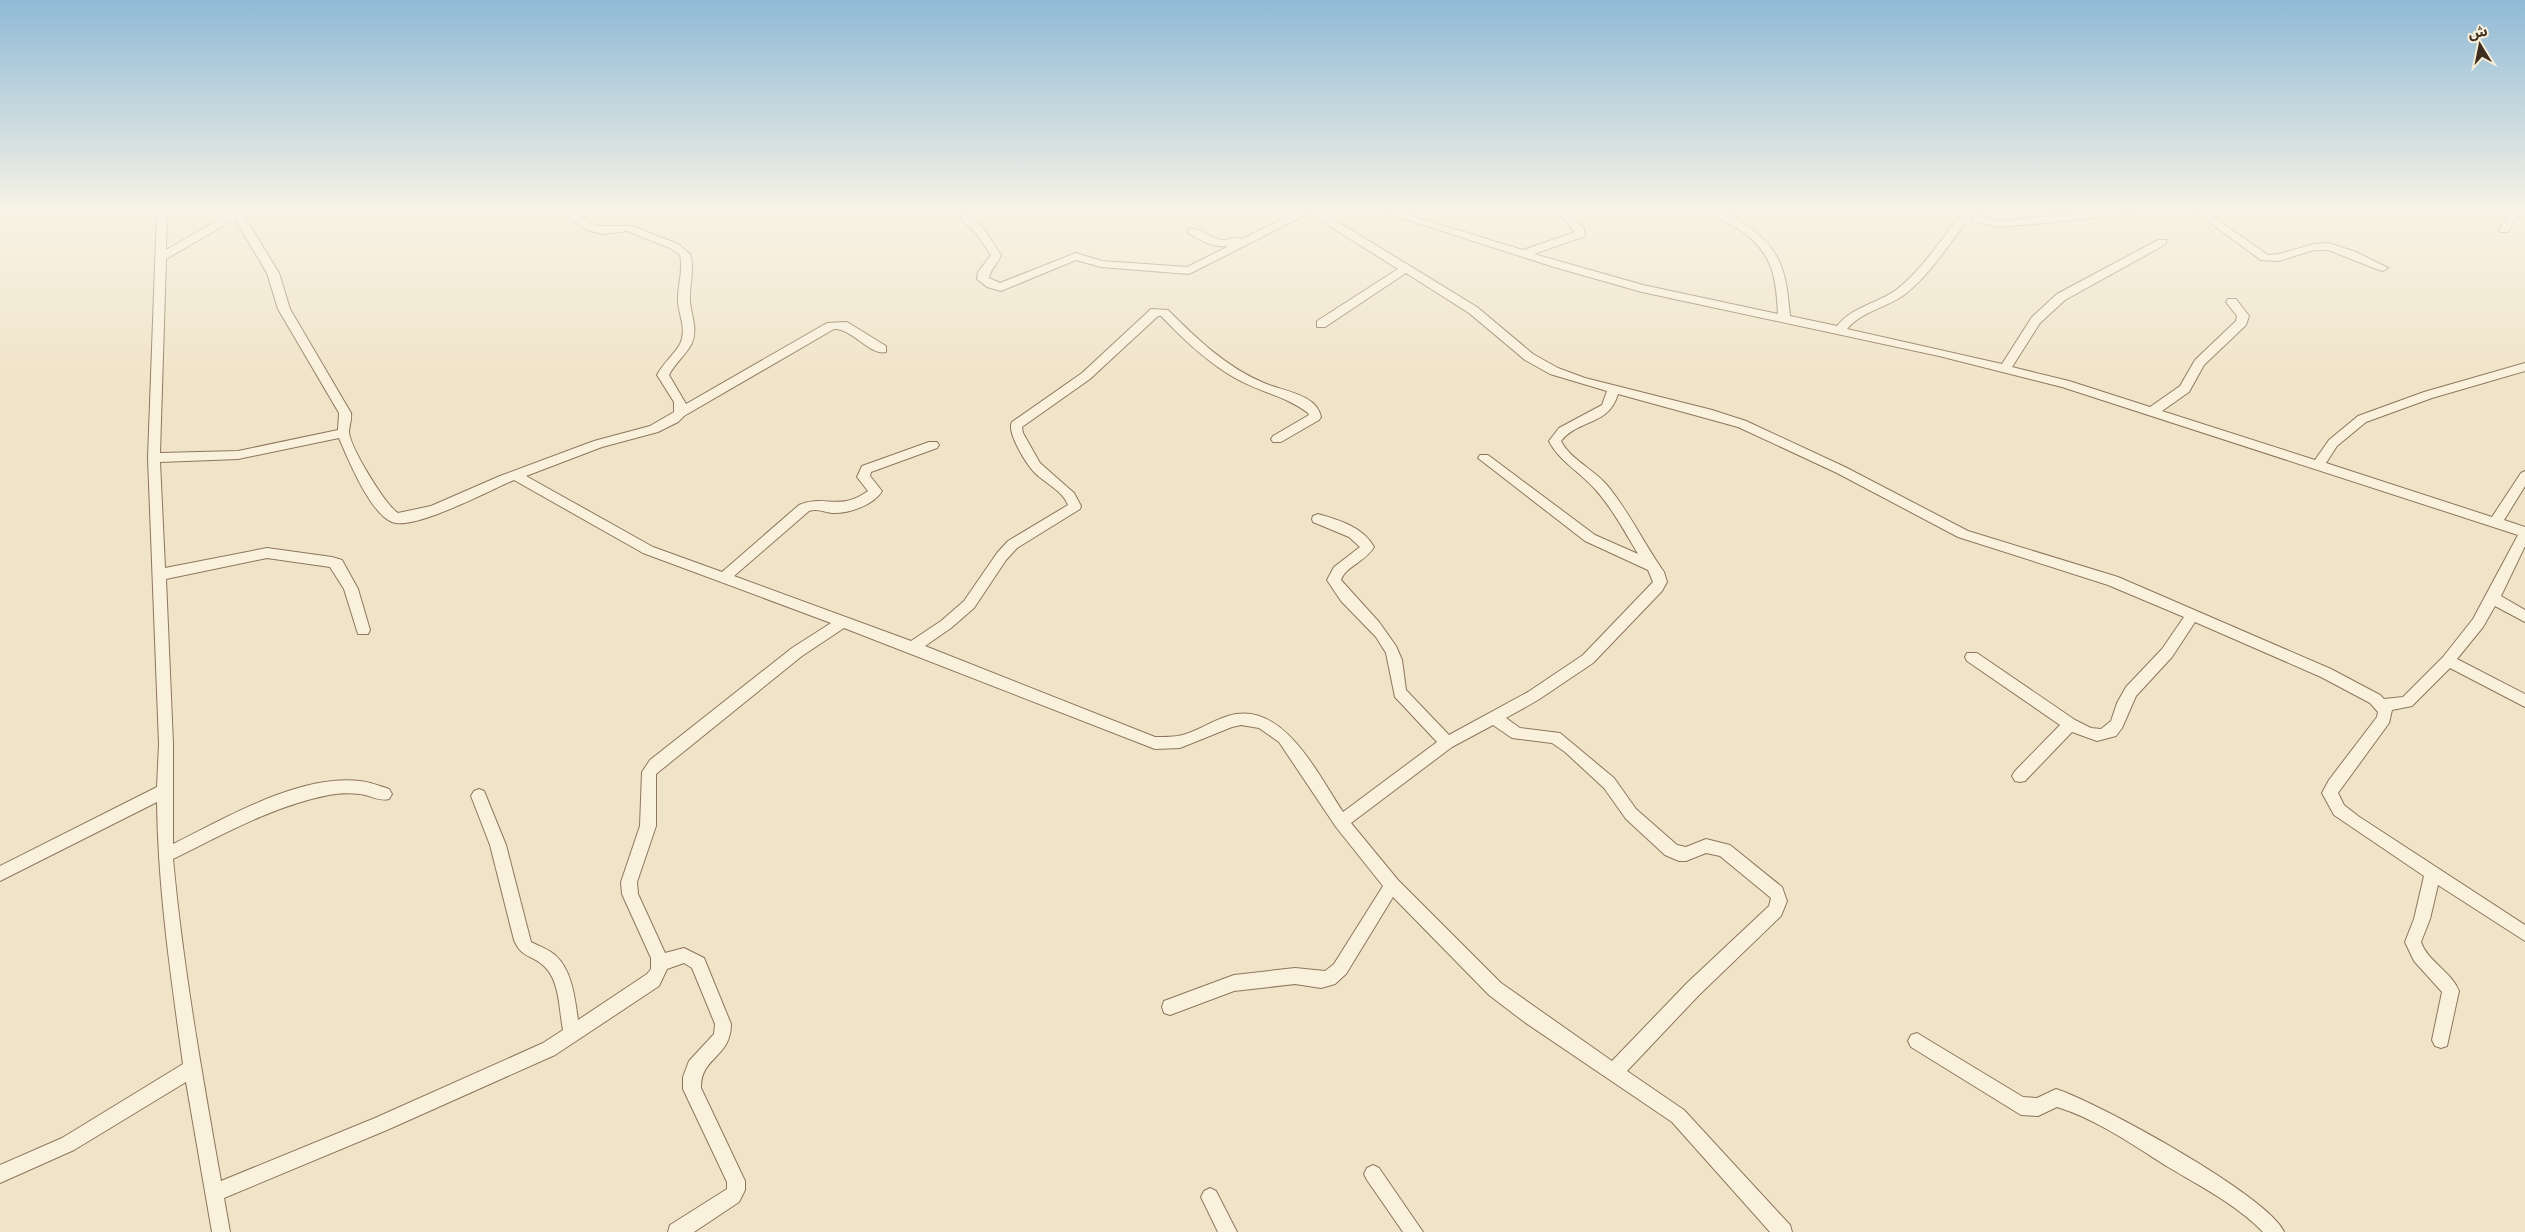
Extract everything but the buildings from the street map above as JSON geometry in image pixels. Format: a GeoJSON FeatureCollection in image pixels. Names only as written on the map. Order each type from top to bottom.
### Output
{"type":"FeatureCollection","features":[{"type":"Feature","properties":{"kind":"street"},"geometry":{"type":"LineString","coordinates":[[161,268],[154,458],[166,744],[164,791],[165,855],[170,915],[192,1068],[222,1232]]}},
{"type":"Feature","properties":{"kind":"street"},"geometry":{"type":"LineString","coordinates":[[271,268],[284,309],[345,413],[346,419],[343,433],[372,492],[390,516],[403,519],[424,513],[515,475],[599,444],[650,430],[674,419],[680,412],[830,326],[843,325],[882,349]]}},
{"type":"Feature","properties":{"kind":"street"},"geometry":{"type":"LineString","coordinates":[[680,412],[680,402],[663,375],[686,343],[689,332],[690,321],[684,298],[688,268]]}},
{"type":"Feature","properties":{"kind":"street"},"geometry":{"type":"LineString","coordinates":[[988,268],[984,272],[983,279],[991,285],[1001,287],[1046,268]]}},
{"type":"Feature","properties":{"kind":"street"},"geometry":{"type":"LineString","coordinates":[[1157,268],[1189,271],[1194,268]]}},
{"type":"Feature","properties":{"kind":"street"},"geometry":{"type":"LineString","coordinates":[[1321,324],[1406,268]]}},
{"type":"Feature","properties":{"kind":"street"},"geometry":{"type":"LineString","coordinates":[[1408,268],[1481,316],[1529,357],[1564,375],[1742,424],[1833,466],[1963,534],[2113,581],[2193,614],[2363,692],[2382,705],[2385,712],[2384,719],[2334,785],[2330,793],[2332,800],[2353,821],[2525,934]]}},
{"type":"Feature","properties":{"kind":"street"},"geometry":{"type":"LineString","coordinates":[[1574,268],[1642,288],[1840,330],[2005,368],[2073,386],[2525,533],[2493,598],[2478,623],[2448,661],[2407,702],[2382,705]]}},
{"type":"Feature","properties":{"kind":"street"},"geometry":{"type":"LineString","coordinates":[[1777,268],[1784,319]]}},
{"type":"Feature","properties":{"kind":"street"},"geometry":{"type":"LineString","coordinates":[[1840,330],[1848,319],[1885,302],[1902,290],[1922,268]]}},
{"type":"Feature","properties":{"kind":"street"},"geometry":{"type":"LineString","coordinates":[[2005,368],[2036,320],[2061,297],[2113,268]]}},
{"type":"Feature","properties":{"kind":"street"},"geometry":{"type":"LineString","coordinates":[[2151,412],[2185,389],[2199,363],[2242,322],[2243,316],[2232,302]]}},
{"type":"Feature","properties":{"kind":"street"},"geometry":{"type":"LineString","coordinates":[[912,647],[944,627],[968,606],[998,560],[1013,545],[1071,510],[1074,506],[1073,498],[1037,467],[1027,447],[1016,435],[1016,425],[1086,376],[1152,314],[1158,311],[1164,313],[1197,346],[1244,378],[1298,399],[1314,411],[1315,417],[1277,439]]}},
{"type":"Feature","properties":{"kind":"street"},"geometry":{"type":"LineString","coordinates":[[2317,466],[2345,430],[2362,420],[2428,395],[2525,367]]}},
{"type":"Feature","properties":{"kind":"street"},"geometry":{"type":"LineString","coordinates":[[1341,822],[1447,743],[1570,672],[1602,646],[1657,587],[1660,582],[1659,576],[1602,488],[1563,452],[1555,441],[1556,437],[1604,410],[1609,403],[1614,389]]}},
{"type":"Feature","properties":{"kind":"street"},"geometry":{"type":"LineString","coordinates":[[154,458],[238,455],[343,433]]}},
{"type":"Feature","properties":{"kind":"street"},"geometry":{"type":"LineString","coordinates":[[722,579],[804,508],[817,504],[832,508],[842,508],[871,496],[876,491],[863,477],[866,470],[933,446]]}},
{"type":"Feature","properties":{"kind":"street"},"geometry":{"type":"LineString","coordinates":[[1484,458],[1590,538],[1652,566]]}},
{"type":"Feature","properties":{"kind":"street"},"geometry":{"type":"LineString","coordinates":[[515,475],[648,550],[722,579],[844,621],[1155,743],[1180,742],[1230,721],[1241,719],[1262,722],[1284,738],[1341,822],[1392,885],[1495,989],[1529,1015],[1678,1116],[1783,1232]]}},
{"type":"Feature","properties":{"kind":"street"},"geometry":{"type":"LineString","coordinates":[[2495,523],[2525,476]]}},
{"type":"Feature","properties":{"kind":"street"},"geometry":{"type":"LineString","coordinates":[[1318,518],[1337,528],[1356,534],[1365,541],[1367,548],[1363,555],[1338,572],[1334,580],[1350,602],[1375,626],[1387,642],[1396,661],[1396,683],[1400,693],[1447,743]]}},
{"type":"Feature","properties":{"kind":"street"},"geometry":{"type":"LineString","coordinates":[[158,575],[267,553],[332,562],[337,564],[351,589],[363,630]]}},
{"type":"Feature","properties":{"kind":"street"},"geometry":{"type":"LineString","coordinates":[[2493,598],[2525,617]]}},
{"type":"Feature","properties":{"kind":"street"},"geometry":{"type":"LineString","coordinates":[[1972,657],[2070,724],[2096,735],[2105,735],[2112,731],[2117,724],[2125,700],[2140,679],[2172,647],[2193,614]]}},
{"type":"Feature","properties":{"kind":"street"},"geometry":{"type":"LineString","coordinates":[[661,964],[630,894],[629,882],[648,826],[649,772],[655,764],[797,652],[844,621]]}},
{"type":"Feature","properties":{"kind":"street"},"geometry":{"type":"LineString","coordinates":[[2448,661],[2525,701]]}},
{"type":"Feature","properties":{"kind":"street"},"geometry":{"type":"LineString","coordinates":[[1494,717],[1517,734],[1555,737],[1570,748],[1609,783],[1631,814],[1671,850],[1679,854],[1686,854],[1706,846],[1724,850],[1776,892],[1780,898],[1780,904],[1775,911],[1693,990],[1614,1072]]}},
{"type":"Feature","properties":{"kind":"street"},"geometry":{"type":"LineString","coordinates":[[2020,776],[2070,724]]}},
{"type":"Feature","properties":{"kind":"street"},"geometry":{"type":"LineString","coordinates":[[165,855],[277,803],[301,795],[352,787],[366,788],[384,794]]}},
{"type":"Feature","properties":{"kind":"street"},"geometry":{"type":"LineString","coordinates":[[0,874],[164,791]]}},
{"type":"Feature","properties":{"kind":"street"},"geometry":{"type":"LineString","coordinates":[[479,796],[498,845],[525,948],[542,955],[556,967],[562,980],[572,1034]]}},
{"type":"Feature","properties":{"kind":"street"},"geometry":{"type":"LineString","coordinates":[[2432,874],[2426,893],[2422,920],[2412,942],[2418,954],[2445,982],[2451,992],[2441,1040]]}},
{"type":"Feature","properties":{"kind":"street"},"geometry":{"type":"LineString","coordinates":[[1170,1007],[1234,983],[1287,976],[1321,980],[1329,978],[1340,969],[1392,885]]}},
{"type":"Feature","properties":{"kind":"street"},"geometry":{"type":"LineString","coordinates":[[215,1193],[399,1116],[549,1049],[643,989],[653,980],[661,964],[677,956],[686,955],[698,963],[725,1032],[722,1039],[692,1070],[690,1080],[692,1090],[736,1181],[736,1190],[733,1196],[677,1232]]}},
{"type":"Feature","properties":{"kind":"street"},"geometry":{"type":"LineString","coordinates":[[1917,1041],[2021,1106],[2038,1108],[2056,1098],[2073,1103],[2145,1143],[2249,1208],[2275,1232]]}},
{"type":"Feature","properties":{"kind":"street"},"geometry":{"type":"LineString","coordinates":[[0,1174],[68,1144],[192,1068]]}},
{"type":"Feature","properties":{"kind":"street"},"geometry":{"type":"LineString","coordinates":[[1373,1174],[1414,1232]]}},
{"type":"Feature","properties":{"kind":"street"},"geometry":{"type":"LineString","coordinates":[[1210,1197],[1228,1232]]}}]}
